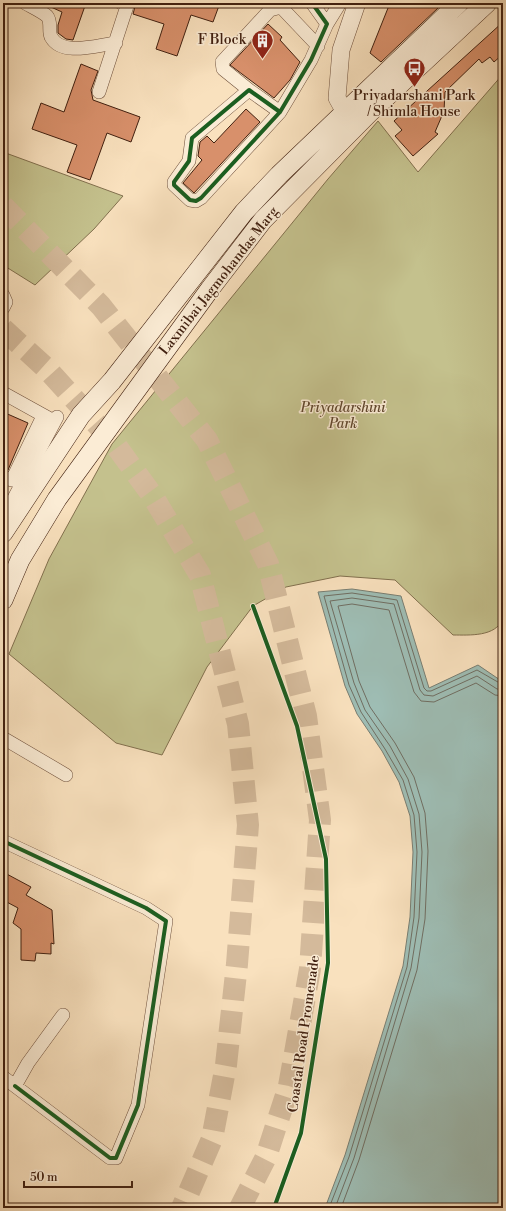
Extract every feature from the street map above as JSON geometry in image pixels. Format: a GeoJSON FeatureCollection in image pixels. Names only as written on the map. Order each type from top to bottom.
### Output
{"type":"FeatureCollection","features":[{"type":"Feature","properties":{"kind":"main road","name":"Laxmibai Jagmohandas Marg"},"geometry":{"type":"LineString","coordinates":[[3,600],[20,560],[57,499],[210,289],[263,220],[352,118],[459,3]]}},
{"type":"Feature","properties":{"kind":"main road","name":"Laxmibai Jagmohandas Marg"},"geometry":{"type":"LineString","coordinates":[[6,528],[81,415],[112,382],[244,212],[279,174],[352,118],[487,3]]}},
{"type":"Feature","properties":{"kind":"street"},"geometry":{"type":"LineString","coordinates":[[25,3],[47,16],[50,22],[49,32],[60,46],[70,48],[116,43]]}},
{"type":"Feature","properties":{"kind":"street"},"geometry":{"type":"LineString","coordinates":[[99,92],[128,3]]}},
{"type":"Feature","properties":{"kind":"street"},"geometry":{"type":"LineString","coordinates":[[312,3],[327,24]]}},
{"type":"Feature","properties":{"kind":"street"},"geometry":{"type":"LineString","coordinates":[[280,112],[223,69],[222,62],[270,10],[281,7],[318,46]]}},
{"type":"Feature","properties":{"kind":"street"},"geometry":{"type":"LineString","coordinates":[[250,90],[192,138],[189,161],[174,182],[174,186],[190,200],[196,201],[201,198],[280,112],[318,46],[327,24],[357,7]]}},
{"type":"Feature","properties":{"kind":"street"},"geometry":{"type":"LineString","coordinates":[[352,118],[337,98],[340,64],[349,52],[357,7]]}},
{"type":"Feature","properties":{"kind":"street"},"geometry":{"type":"LineString","coordinates":[[3,295],[6,302],[3,308]]}},
{"type":"Feature","properties":{"kind":"street"},"geometry":{"type":"LineString","coordinates":[[3,393],[52,418]]}},
{"type":"Feature","properties":{"kind":"street"},"geometry":{"type":"LineString","coordinates":[[6,528],[13,500],[52,418]]}},
{"type":"Feature","properties":{"kind":"street"},"geometry":{"type":"LineString","coordinates":[[3,477],[12,480],[52,418]]}},
{"type":"Feature","properties":{"kind":"street"},"geometry":{"type":"LineString","coordinates":[[3,738],[66,775]]}},
{"type":"Feature","properties":{"kind":"street"},"geometry":{"type":"LineString","coordinates":[[3,841],[146,908],[166,921],[138,1104],[116,1158],[110,1158],[3,1077]]}},
{"type":"Feature","properties":{"kind":"street"},"geometry":{"type":"LineString","coordinates":[[15,1086],[28,1063],[63,1014]]}},
{"type":"Feature","properties":{"kind":"green space","name":"Priyadarshini Park"},"geometry":{"type":"Polygon","coordinates":[[[503,74],[503,619],[499,625],[488,632],[474,635],[453,635],[395,580],[340,576],[286,587],[253,606],[207,667],[162,755],[116,743],[9,654],[49,559],[112,444],[328,179],[378,121],[418,172],[503,74]]]}},
{"type":"Feature","properties":{"kind":"green space"},"geometry":{"type":"Polygon","coordinates":[[[3,152],[123,196],[94,229],[35,285],[3,265],[3,152]]]}},
{"type":"Feature","properties":{"kind":"water"},"geometry":{"type":"Polygon","coordinates":[[[352,589],[401,596],[429,688],[478,665],[503,682],[503,1208],[325,1208],[345,1155],[403,966],[410,917],[413,852],[410,816],[399,782],[382,751],[357,714],[345,686],[318,592],[352,589]]]}},
{"type":"Feature","properties":{"kind":"building"},"geometry":{"type":"Polygon","coordinates":[[[42,3],[86,3],[73,40],[66,39],[58,33],[58,25],[62,12],[42,3]]]}},
{"type":"Feature","properties":{"kind":"building"},"geometry":{"type":"Polygon","coordinates":[[[108,3],[120,3],[118,8],[107,5],[108,3]]]}},
{"type":"Feature","properties":{"kind":"building"},"geometry":{"type":"Polygon","coordinates":[[[136,3],[220,3],[213,22],[191,15],[177,56],[156,49],[164,24],[133,14],[136,3]]]}},
{"type":"Feature","properties":{"kind":"building"},"geometry":{"type":"Polygon","coordinates":[[[390,3],[436,3],[438,8],[381,62],[370,53],[390,3]]]}},
{"type":"Feature","properties":{"kind":"building"},"geometry":{"type":"Polygon","coordinates":[[[503,22],[503,54],[494,62],[490,57],[482,63],[479,59],[445,92],[444,111],[435,132],[438,134],[413,156],[395,136],[402,130],[394,121],[503,22]]]}},
{"type":"Feature","properties":{"kind":"building","name":"F Block"},"geometry":{"type":"Polygon","coordinates":[[[268,24],[282,37],[280,40],[300,62],[290,80],[274,98],[230,65],[268,24]]]}},
{"type":"Feature","properties":{"kind":"building"},"geometry":{"type":"Polygon","coordinates":[[[81,64],[98,71],[91,90],[93,100],[140,117],[131,142],[107,133],[90,180],[67,172],[77,145],[32,129],[41,103],[64,112],[81,64]]]}},
{"type":"Feature","properties":{"kind":"building"},"geometry":{"type":"Polygon","coordinates":[[[246,109],[260,122],[194,193],[183,183],[202,160],[198,156],[200,142],[207,136],[214,143],[246,109]]]}},
{"type":"Feature","properties":{"kind":"building"},"geometry":{"type":"Polygon","coordinates":[[[3,412],[28,423],[8,470],[3,469],[3,412]]]}},
{"type":"Feature","properties":{"kind":"building"},"geometry":{"type":"Polygon","coordinates":[[[3,872],[31,887],[26,895],[52,910],[54,944],[51,943],[51,954],[36,953],[35,961],[21,960],[21,929],[13,923],[18,908],[3,900],[3,872]]]}},
{"type":"Feature","properties":{"kind":"tunnel"},"geometry":{"type":"LineString","coordinates":[[3,206],[101,306],[207,440],[268,564],[306,716],[320,820],[310,969],[289,1086],[266,1157],[240,1208]]}},
{"type":"Feature","properties":{"kind":"tunnel"},"geometry":{"type":"LineString","coordinates":[[3,329],[47,369],[114,443],[152,495],[200,575],[238,724],[248,825],[237,964],[226,1065],[212,1139],[182,1208]]}},
{"type":"Feature","properties":{"kind":"cycle path"},"geometry":{"type":"LineString","coordinates":[[280,112],[249,90],[192,138],[189,161],[174,182],[174,185],[190,200],[196,201],[201,198],[280,112],[311,60],[327,24],[312,3]]}},
{"type":"Feature","properties":{"kind":"cycle path","name":"Coastal Road Promenade"},"geometry":{"type":"LineString","coordinates":[[253,606],[297,726],[326,859],[328,963],[301,1133],[274,1208]]}},
{"type":"Feature","properties":{"kind":"cycle path"},"geometry":{"type":"LineString","coordinates":[[3,841],[146,908],[166,921],[138,1105],[116,1158],[110,1158],[15,1086]]}},
{"type":"Feature","properties":{"kind":"place","name":"F Block"},"geometry":{"type":"Point","coordinates":[262,60]}},
{"type":"Feature","properties":{"kind":"place","name":"Priyadarshani Park / Shimla House"},"geometry":{"type":"Point","coordinates":[414,88]}}]}
